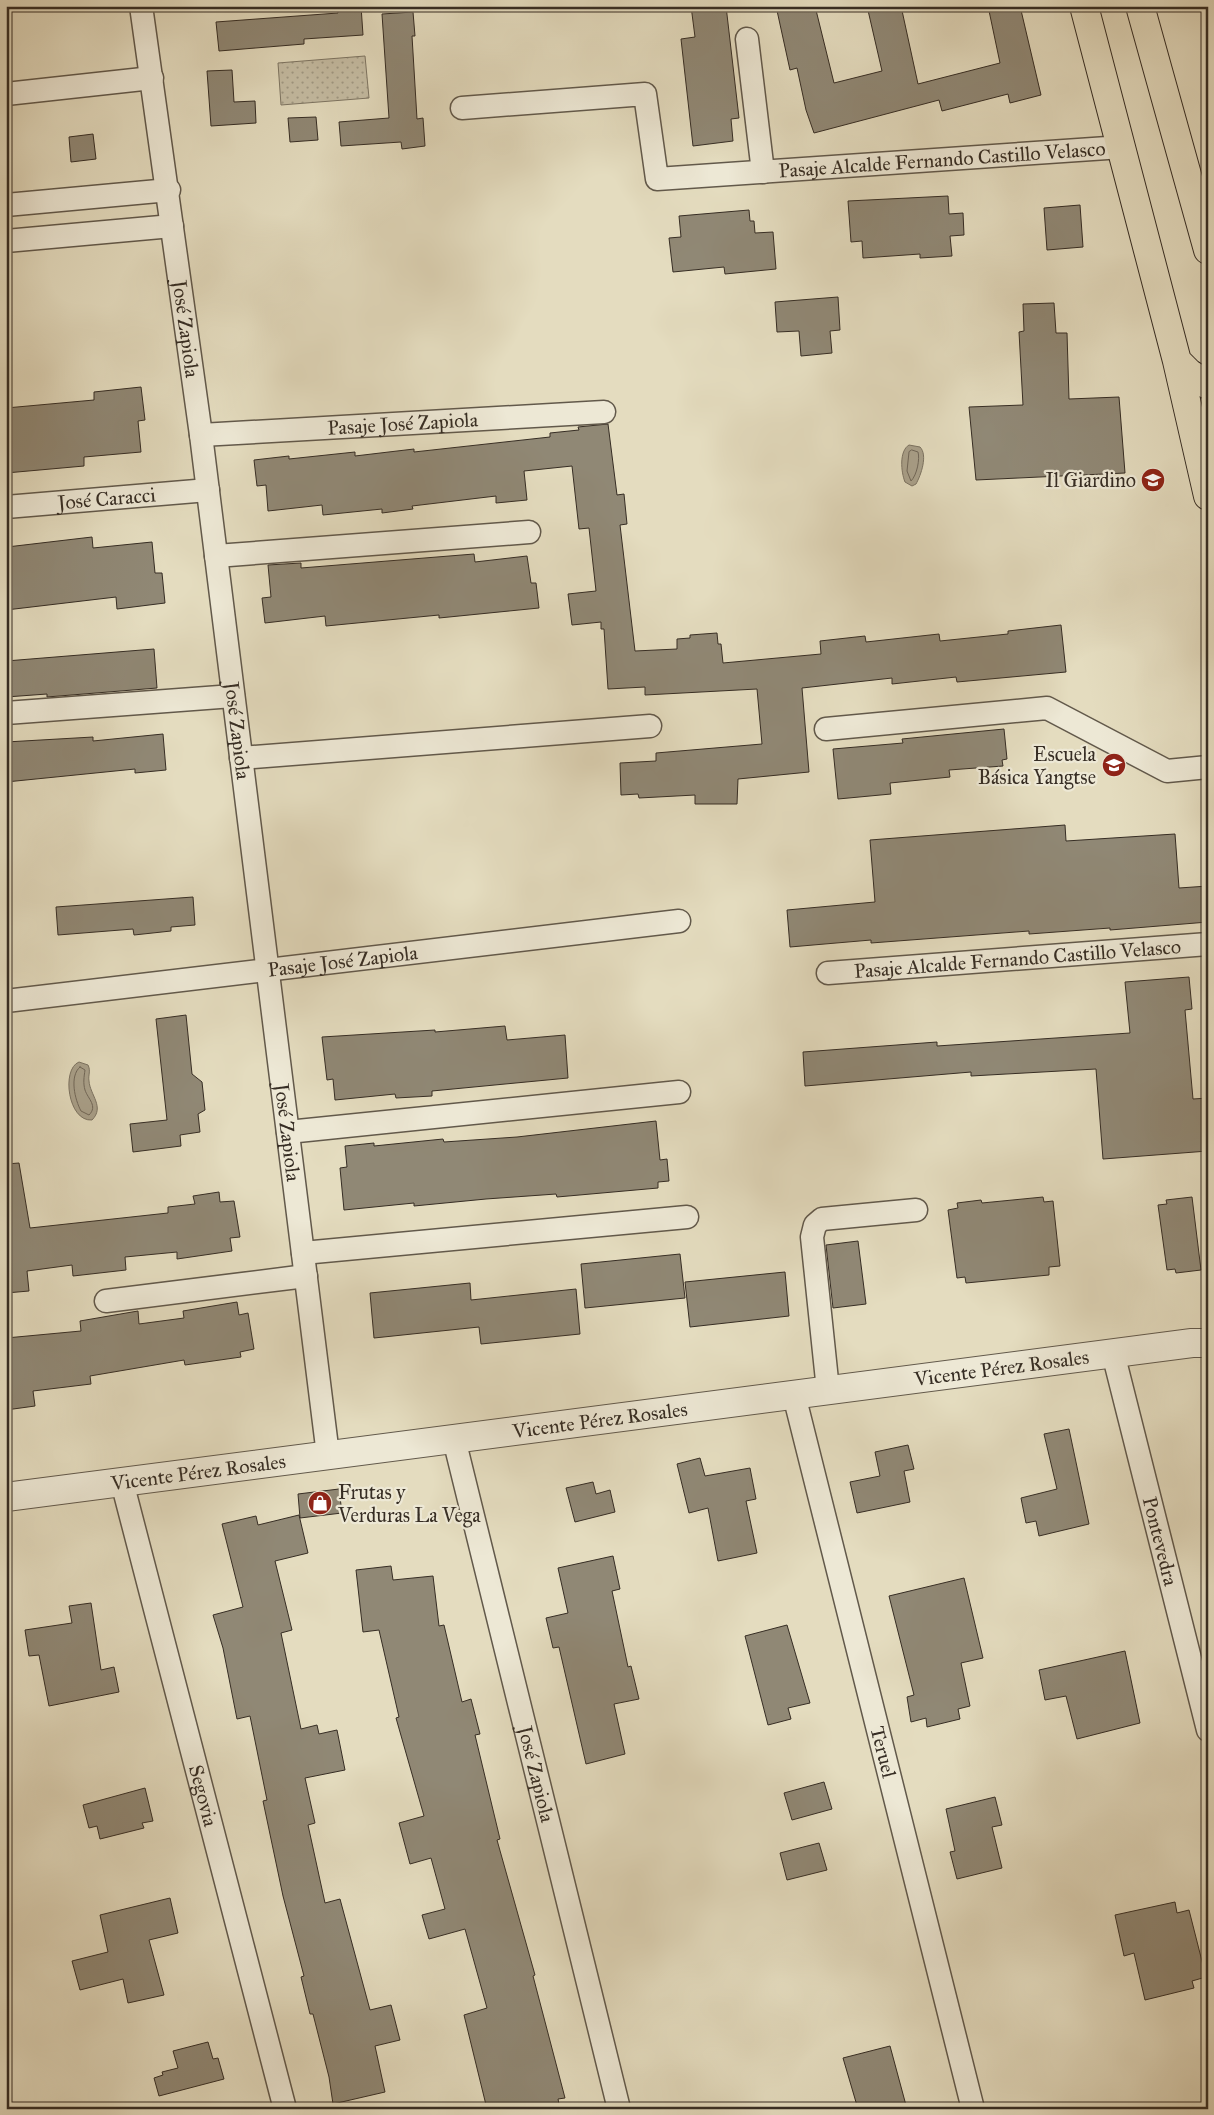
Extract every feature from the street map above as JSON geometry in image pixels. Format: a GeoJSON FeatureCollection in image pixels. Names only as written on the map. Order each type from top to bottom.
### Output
{"type":"FeatureCollection","features":[{"type":"Feature","properties":{"kind":"main road"},"geometry":{"type":"LineString","coordinates":[[1084,6],[1177,362],[1208,496]]}},
{"type":"Feature","properties":{"kind":"main road"},"geometry":{"type":"LineString","coordinates":[[1140,6],[1208,250]]}},
{"type":"Feature","properties":{"kind":"main road"},"geometry":{"type":"LineString","coordinates":[[1177,362],[1189,373],[1208,385]]}},
{"type":"Feature","properties":{"kind":"street","name":"José Zapiola"},"geometry":{"type":"LineString","coordinates":[[141,6],[201,435],[328,1455]]}},
{"type":"Feature","properties":{"kind":"street","name":"Pasaje Alcalde Fernando Castillo Velasco"},"geometry":{"type":"LineString","coordinates":[[747,39],[763,172]]}},
{"type":"Feature","properties":{"kind":"street"},"geometry":{"type":"LineString","coordinates":[[6,94],[152,78]]}},
{"type":"Feature","properties":{"kind":"street","name":"Pasaje Alcalde Fernando Castillo Velasco"},"geometry":{"type":"LineString","coordinates":[[462,108],[645,94],[657,179],[1122,147]]}},
{"type":"Feature","properties":{"kind":"street"},"geometry":{"type":"LineString","coordinates":[[6,206],[168,190]]}},
{"type":"Feature","properties":{"kind":"street"},"geometry":{"type":"LineString","coordinates":[[6,241],[172,226]]}},
{"type":"Feature","properties":{"kind":"street","name":"Pasaje José Zapiola"},"geometry":{"type":"LineString","coordinates":[[201,435],[604,412]]}},
{"type":"Feature","properties":{"kind":"street","name":"José Caracci"},"geometry":{"type":"LineString","coordinates":[[6,507],[208,490]]}},
{"type":"Feature","properties":{"kind":"street"},"geometry":{"type":"LineString","coordinates":[[216,556],[529,532]]}},
{"type":"Feature","properties":{"kind":"street"},"geometry":{"type":"LineString","coordinates":[[6,713],[233,696]]}},
{"type":"Feature","properties":{"kind":"street"},"geometry":{"type":"LineString","coordinates":[[826,729],[1047,708],[1167,771],[1208,767]]}},
{"type":"Feature","properties":{"kind":"street"},"geometry":{"type":"LineString","coordinates":[[241,758],[650,726]]}},
{"type":"Feature","properties":{"kind":"street","name":"Pasaje José Zapiola"},"geometry":{"type":"LineString","coordinates":[[6,1001],[680,921]]}},
{"type":"Feature","properties":{"kind":"street","name":"Pasaje Alcalde Fernando Castillo Velasco"},"geometry":{"type":"LineString","coordinates":[[828,973],[1208,944]]}},
{"type":"Feature","properties":{"kind":"street"},"geometry":{"type":"LineString","coordinates":[[288,1132],[679,1092]]}},
{"type":"Feature","properties":{"kind":"street"},"geometry":{"type":"LineString","coordinates":[[828,1390],[812,1237],[815,1224],[822,1219],[916,1210]]}},
{"type":"Feature","properties":{"kind":"street"},"geometry":{"type":"LineString","coordinates":[[303,1253],[687,1217]]}},
{"type":"Feature","properties":{"kind":"street"},"geometry":{"type":"LineString","coordinates":[[106,1301],[306,1276]]}},
{"type":"Feature","properties":{"kind":"street","name":"Vicente Pérez Rosales"},"geometry":{"type":"LineString","coordinates":[[6,1497],[1203,1341]]}},
{"type":"Feature","properties":{"kind":"street","name":"Pontevedra"},"geometry":{"type":"LineString","coordinates":[[1113,1353],[1208,1730]]}},
{"type":"Feature","properties":{"kind":"street","name":"Teruel"},"geometry":{"type":"LineString","coordinates":[[794,1395],[973,2109]]}},
{"type":"Feature","properties":{"kind":"street","name":"José Zapiola"},"geometry":{"type":"LineString","coordinates":[[454,1439],[618,2109]]}},
{"type":"Feature","properties":{"kind":"street","name":"Segovia"},"geometry":{"type":"LineString","coordinates":[[122,1482],[285,2109]]}},
{"type":"Feature","properties":{"kind":"shaded area"},"geometry":{"type":"Polygon","coordinates":[[[365,56],[369,98],[281,105],[278,63],[365,56]]]}},
{"type":"Feature","properties":{"kind":"water"},"geometry":{"type":"Polygon","coordinates":[[[909,445],[920,447],[924,460],[920,476],[916,484],[912,486],[905,482],[902,467],[902,457],[909,445]]]}},
{"type":"Feature","properties":{"kind":"water"},"geometry":{"type":"Polygon","coordinates":[[[79,1062],[89,1067],[90,1086],[97,1106],[96,1115],[92,1120],[84,1118],[77,1113],[70,1094],[70,1074],[73,1067],[79,1062]]]}},
{"type":"Feature","properties":{"kind":"building"},"geometry":{"type":"Polygon","coordinates":[[[361,6],[363,35],[304,39],[304,44],[219,51],[216,22],[338,13],[337,8],[361,6]]]}},
{"type":"Feature","properties":{"kind":"building"},"geometry":{"type":"Polygon","coordinates":[[[691,6],[726,6],[739,118],[731,119],[733,141],[693,146],[681,39],[695,37],[691,6]]]}},
{"type":"Feature","properties":{"kind":"building"},"geometry":{"type":"Polygon","coordinates":[[[776,6],[815,6],[834,83],[882,71],[867,6],[901,6],[918,84],[1000,63],[988,6],[1020,6],[1041,95],[1010,103],[1008,94],[942,111],[939,100],[814,133],[806,110],[797,68],[790,70],[776,6]]]}},
{"type":"Feature","properties":{"kind":"building"},"geometry":{"type":"Polygon","coordinates":[[[413,12],[415,36],[412,36],[417,119],[423,118],[425,146],[402,149],[401,142],[341,146],[339,122],[389,118],[382,14],[413,12]]]}},
{"type":"Feature","properties":{"kind":"building"},"geometry":{"type":"Polygon","coordinates":[[[232,70],[234,102],[255,101],[256,123],[211,126],[207,71],[232,70]]]}},
{"type":"Feature","properties":{"kind":"building"},"geometry":{"type":"Polygon","coordinates":[[[316,117],[318,140],[290,142],[288,118],[316,117]]]}},
{"type":"Feature","properties":{"kind":"building"},"geometry":{"type":"Polygon","coordinates":[[[93,134],[96,159],[71,162],[69,137],[93,134]]]}},
{"type":"Feature","properties":{"kind":"building"},"geometry":{"type":"Polygon","coordinates":[[[948,196],[949,214],[963,213],[964,235],[950,236],[952,256],[920,258],[920,254],[863,258],[862,241],[851,242],[848,201],[948,196]]]}},
{"type":"Feature","properties":{"kind":"building"},"geometry":{"type":"Polygon","coordinates":[[[1080,205],[1083,247],[1047,250],[1044,208],[1080,205]]]}},
{"type":"Feature","properties":{"kind":"building"},"geometry":{"type":"Polygon","coordinates":[[[749,210],[750,221],[754,221],[755,233],[773,232],[776,269],[725,274],[724,267],[673,272],[669,238],[681,237],[679,216],[749,210]]]}},
{"type":"Feature","properties":{"kind":"building"},"geometry":{"type":"Polygon","coordinates":[[[838,297],[840,330],[830,331],[832,353],[801,356],[799,331],[777,332],[775,302],[838,297]]]}},
{"type":"Feature","properties":{"kind":"building"},"geometry":{"type":"Polygon","coordinates":[[[1054,303],[1056,333],[1067,333],[1069,399],[1119,397],[1125,473],[976,480],[969,407],[1023,405],[1019,332],[1024,331],[1023,304],[1054,303]]]}},
{"type":"Feature","properties":{"kind":"building"},"geometry":{"type":"Polygon","coordinates":[[[141,387],[145,420],[138,421],[141,452],[84,457],[84,466],[6,473],[6,408],[94,400],[94,392],[141,387]]]}},
{"type":"Feature","properties":{"kind":"building"},"geometry":{"type":"Polygon","coordinates":[[[608,424],[617,495],[624,494],[627,524],[620,525],[635,651],[677,649],[677,639],[690,638],[690,635],[717,633],[718,644],[721,644],[723,663],[821,654],[820,641],[865,636],[866,642],[939,634],[940,641],[1008,634],[1008,631],[1061,625],[1066,672],[957,682],[956,677],[892,684],[892,678],[802,688],[809,772],[738,779],[737,804],[695,804],[695,795],[639,798],[638,794],[621,795],[620,763],[656,761],[656,753],[762,744],[757,689],[645,695],[645,687],[608,689],[604,629],[601,629],[601,622],[572,625],[568,594],[596,591],[589,528],[579,529],[572,466],[524,471],[527,500],[496,503],[496,496],[412,506],[413,509],[382,513],[382,509],[323,515],[322,505],[268,511],[266,485],[257,486],[254,460],[289,456],[289,459],[355,452],[355,456],[414,449],[414,452],[550,437],[550,433],[579,430],[578,427],[608,424]]]}},
{"type":"Feature","properties":{"kind":"building"},"geometry":{"type":"Polygon","coordinates":[[[92,537],[93,548],[152,542],[155,573],[162,573],[165,603],[117,609],[116,597],[6,610],[6,578],[10,578],[7,547],[92,537]]]}},
{"type":"Feature","properties":{"kind":"building"},"geometry":{"type":"Polygon","coordinates":[[[474,554],[475,562],[527,556],[531,583],[536,583],[539,608],[439,618],[439,615],[326,626],[325,616],[265,623],[262,598],[271,597],[268,565],[301,563],[301,568],[474,554]]]}},
{"type":"Feature","properties":{"kind":"building"},"geometry":{"type":"Polygon","coordinates":[[[154,649],[157,688],[47,697],[47,694],[6,697],[6,661],[154,649]]]}},
{"type":"Feature","properties":{"kind":"building"},"geometry":{"type":"Polygon","coordinates":[[[1004,729],[1007,759],[1002,760],[1003,766],[949,770],[950,777],[890,783],[891,794],[838,799],[833,749],[903,743],[902,739],[1004,729]]]}},
{"type":"Feature","properties":{"kind":"building"},"geometry":{"type":"Polygon","coordinates":[[[163,734],[166,770],[135,773],[135,769],[6,782],[6,742],[93,737],[93,741],[163,734]]]}},
{"type":"Feature","properties":{"kind":"building"},"geometry":{"type":"Polygon","coordinates":[[[1065,825],[1066,841],[1175,834],[1179,888],[1208,886],[1208,922],[1110,930],[1110,928],[1029,934],[1029,931],[871,943],[871,940],[790,947],[787,910],[875,902],[870,840],[1065,825]]]}},
{"type":"Feature","properties":{"kind":"building"},"geometry":{"type":"Polygon","coordinates":[[[193,897],[195,925],[171,927],[171,931],[134,935],[133,929],[58,935],[56,907],[193,897]]]}},
{"type":"Feature","properties":{"kind":"building"},"geometry":{"type":"Polygon","coordinates":[[[1189,977],[1192,1009],[1185,1010],[1193,1099],[1208,1098],[1208,1151],[1103,1159],[1096,1069],[971,1076],[971,1072],[805,1086],[803,1052],[937,1042],[937,1046],[1130,1033],[1125,982],[1189,977]]]}},
{"type":"Feature","properties":{"kind":"building"},"geometry":{"type":"Polygon","coordinates":[[[186,1015],[192,1074],[202,1082],[205,1110],[198,1114],[200,1132],[180,1135],[181,1146],[133,1152],[130,1124],[167,1120],[156,1019],[186,1015]]]}},
{"type":"Feature","properties":{"kind":"building"},"geometry":{"type":"Polygon","coordinates":[[[505,1026],[507,1040],[565,1035],[568,1078],[432,1091],[432,1096],[396,1098],[395,1094],[335,1100],[333,1079],[327,1080],[322,1037],[435,1030],[435,1032],[505,1026]]]}},
{"type":"Feature","properties":{"kind":"building"},"geometry":{"type":"Polygon","coordinates":[[[656,1121],[660,1160],[667,1159],[669,1181],[658,1182],[658,1188],[557,1197],[556,1194],[486,1199],[414,1206],[414,1203],[344,1210],[340,1168],[347,1167],[345,1146],[374,1143],[374,1146],[443,1139],[444,1142],[517,1137],[656,1121]]]}},
{"type":"Feature","properties":{"kind":"building"},"geometry":{"type":"Polygon","coordinates":[[[19,1163],[30,1228],[168,1213],[168,1207],[195,1204],[193,1196],[219,1192],[220,1202],[234,1201],[240,1237],[230,1238],[232,1251],[177,1259],[177,1252],[125,1257],[126,1270],[73,1276],[72,1265],[27,1271],[29,1291],[6,1293],[6,1164],[19,1163]]]}},
{"type":"Feature","properties":{"kind":"building"},"geometry":{"type":"Polygon","coordinates":[[[1043,1197],[1044,1202],[1053,1201],[1060,1266],[1049,1267],[1049,1275],[966,1283],[965,1277],[957,1278],[948,1210],[958,1208],[957,1203],[981,1200],[982,1203],[1043,1197]]]}},
{"type":"Feature","properties":{"kind":"building"},"geometry":{"type":"Polygon","coordinates":[[[1192,1197],[1201,1270],[1176,1273],[1175,1269],[1167,1270],[1158,1205],[1167,1204],[1166,1200],[1192,1197]]]}},
{"type":"Feature","properties":{"kind":"building"},"geometry":{"type":"Polygon","coordinates":[[[858,1241],[866,1304],[833,1308],[826,1245],[858,1241]]]}},
{"type":"Feature","properties":{"kind":"building"},"geometry":{"type":"Polygon","coordinates":[[[680,1254],[685,1298],[585,1308],[581,1264],[680,1254]]]}},
{"type":"Feature","properties":{"kind":"building"},"geometry":{"type":"Polygon","coordinates":[[[785,1272],[789,1316],[690,1327],[685,1282],[785,1272]]]}},
{"type":"Feature","properties":{"kind":"building"},"geometry":{"type":"Polygon","coordinates":[[[470,1283],[471,1300],[576,1289],[580,1334],[481,1344],[479,1327],[374,1338],[370,1293],[470,1283]]]}},
{"type":"Feature","properties":{"kind":"building"},"geometry":{"type":"Polygon","coordinates":[[[237,1302],[239,1315],[248,1313],[254,1349],[240,1352],[241,1357],[185,1365],[184,1360],[90,1376],[91,1384],[33,1391],[35,1406],[6,1410],[6,1338],[81,1331],[80,1321],[138,1311],[139,1324],[184,1318],[183,1311],[237,1302]]]}},
{"type":"Feature","properties":{"kind":"building"},"geometry":{"type":"Polygon","coordinates":[[[1069,1429],[1089,1524],[1039,1536],[1036,1521],[1026,1523],[1021,1498],[1057,1489],[1044,1434],[1069,1429]]]}},
{"type":"Feature","properties":{"kind":"building"},"geometry":{"type":"Polygon","coordinates":[[[908,1445],[914,1469],[904,1471],[910,1502],[857,1513],[850,1482],[880,1476],[875,1452],[908,1445]]]}},
{"type":"Feature","properties":{"kind":"building"},"geometry":{"type":"Polygon","coordinates":[[[700,1458],[705,1476],[750,1468],[756,1499],[746,1501],[757,1553],[718,1561],[708,1508],[689,1513],[677,1464],[700,1458]]]}},
{"type":"Feature","properties":{"kind":"building"},"geometry":{"type":"Polygon","coordinates":[[[593,1482],[596,1494],[610,1490],[615,1512],[575,1522],[566,1488],[593,1482]]]}},
{"type":"Feature","properties":{"kind":"building","name":"Frutas y Verduras La Vega"},"geometry":{"type":"Polygon","coordinates":[[[339,1489],[342,1513],[300,1518],[298,1494],[339,1489]]]}},
{"type":"Feature","properties":{"kind":"building"},"geometry":{"type":"Polygon","coordinates":[[[299,1515],[308,1553],[275,1561],[292,1630],[281,1633],[301,1729],[317,1725],[319,1734],[337,1730],[345,1770],[305,1778],[315,1823],[308,1825],[325,1903],[340,1899],[370,2010],[391,2005],[400,2040],[375,2046],[385,2092],[333,2104],[329,2077],[313,2014],[310,2014],[301,1977],[304,1976],[283,1896],[263,1801],[267,1800],[250,1716],[237,1719],[223,1648],[213,1615],[243,1607],[222,1524],[256,1516],[258,1525],[299,1515]]]}},
{"type":"Feature","properties":{"kind":"building"},"geometry":{"type":"Polygon","coordinates":[[[613,1556],[620,1589],[612,1591],[628,1667],[631,1666],[639,1699],[614,1704],[625,1754],[586,1764],[559,1647],[553,1648],[546,1618],[568,1613],[558,1568],[613,1556]]]}},
{"type":"Feature","properties":{"kind":"building"},"geometry":{"type":"Polygon","coordinates":[[[391,1566],[393,1580],[433,1576],[439,1626],[444,1625],[462,1702],[471,1699],[480,1734],[475,1735],[500,1839],[497,1840],[535,1975],[533,1976],[565,2098],[558,2099],[560,2109],[487,2109],[464,2015],[487,2008],[465,1929],[429,1939],[422,1915],[445,1909],[431,1858],[410,1864],[399,1823],[424,1816],[396,1718],[399,1717],[379,1630],[363,1632],[356,1570],[391,1566]]]}},
{"type":"Feature","properties":{"kind":"building"},"geometry":{"type":"Polygon","coordinates":[[[964,1578],[983,1658],[961,1663],[970,1706],[958,1709],[960,1719],[927,1727],[926,1718],[911,1722],[907,1697],[914,1695],[889,1596],[964,1578]]]}},
{"type":"Feature","properties":{"kind":"building"},"geometry":{"type":"Polygon","coordinates":[[[91,1603],[101,1670],[114,1667],[119,1692],[49,1706],[39,1655],[29,1656],[25,1630],[72,1623],[69,1606],[91,1603]]]}},
{"type":"Feature","properties":{"kind":"building"},"geometry":{"type":"Polygon","coordinates":[[[787,1625],[810,1703],[788,1708],[791,1719],[768,1725],[745,1636],[787,1625]]]}},
{"type":"Feature","properties":{"kind":"building"},"geometry":{"type":"Polygon","coordinates":[[[1125,1651],[1140,1723],[1077,1739],[1066,1696],[1045,1700],[1039,1670],[1125,1651]]]}},
{"type":"Feature","properties":{"kind":"building"},"geometry":{"type":"Polygon","coordinates":[[[824,1782],[832,1809],[792,1820],[784,1793],[824,1782]]]}},
{"type":"Feature","properties":{"kind":"building"},"geometry":{"type":"Polygon","coordinates":[[[145,1788],[153,1821],[142,1823],[144,1828],[100,1839],[97,1826],[89,1828],[83,1805],[145,1788]]]}},
{"type":"Feature","properties":{"kind":"building"},"geometry":{"type":"Polygon","coordinates":[[[995,1797],[1002,1825],[992,1827],[1002,1868],[957,1879],[950,1852],[955,1851],[946,1809],[995,1797]]]}},
{"type":"Feature","properties":{"kind":"building"},"geometry":{"type":"Polygon","coordinates":[[[819,1843],[827,1870],[787,1880],[780,1853],[819,1843]]]}},
{"type":"Feature","properties":{"kind":"building"},"geometry":{"type":"Polygon","coordinates":[[[170,1898],[178,1933],[149,1940],[164,1995],[128,2003],[123,1979],[80,1990],[72,1961],[108,1952],[100,1915],[170,1898]]]}},
{"type":"Feature","properties":{"kind":"building"},"geometry":{"type":"Polygon","coordinates":[[[1175,1902],[1177,1913],[1189,1910],[1206,1977],[1192,1981],[1194,1988],[1145,2000],[1134,1953],[1124,1956],[1115,1915],[1175,1902]]]}},
{"type":"Feature","properties":{"kind":"building"},"geometry":{"type":"Polygon","coordinates":[[[208,2042],[213,2059],[218,2058],[224,2079],[159,2096],[154,2078],[163,2075],[162,2072],[178,2068],[173,2051],[208,2042]]]}},
{"type":"Feature","properties":{"kind":"building"},"geometry":{"type":"Polygon","coordinates":[[[890,2046],[907,2109],[858,2109],[843,2058],[890,2046]]]}},
{"type":"Feature","properties":{"kind":"place","name":"Il Giardino"},"geometry":{"type":"Point","coordinates":[1153,480]}},
{"type":"Feature","properties":{"kind":"place","name":"Escuela Básica Yangtse"},"geometry":{"type":"Point","coordinates":[1114,765]}},
{"type":"Feature","properties":{"kind":"place","name":"Frutas y Verduras La Vega"},"geometry":{"type":"Point","coordinates":[320,1503]}}]}
